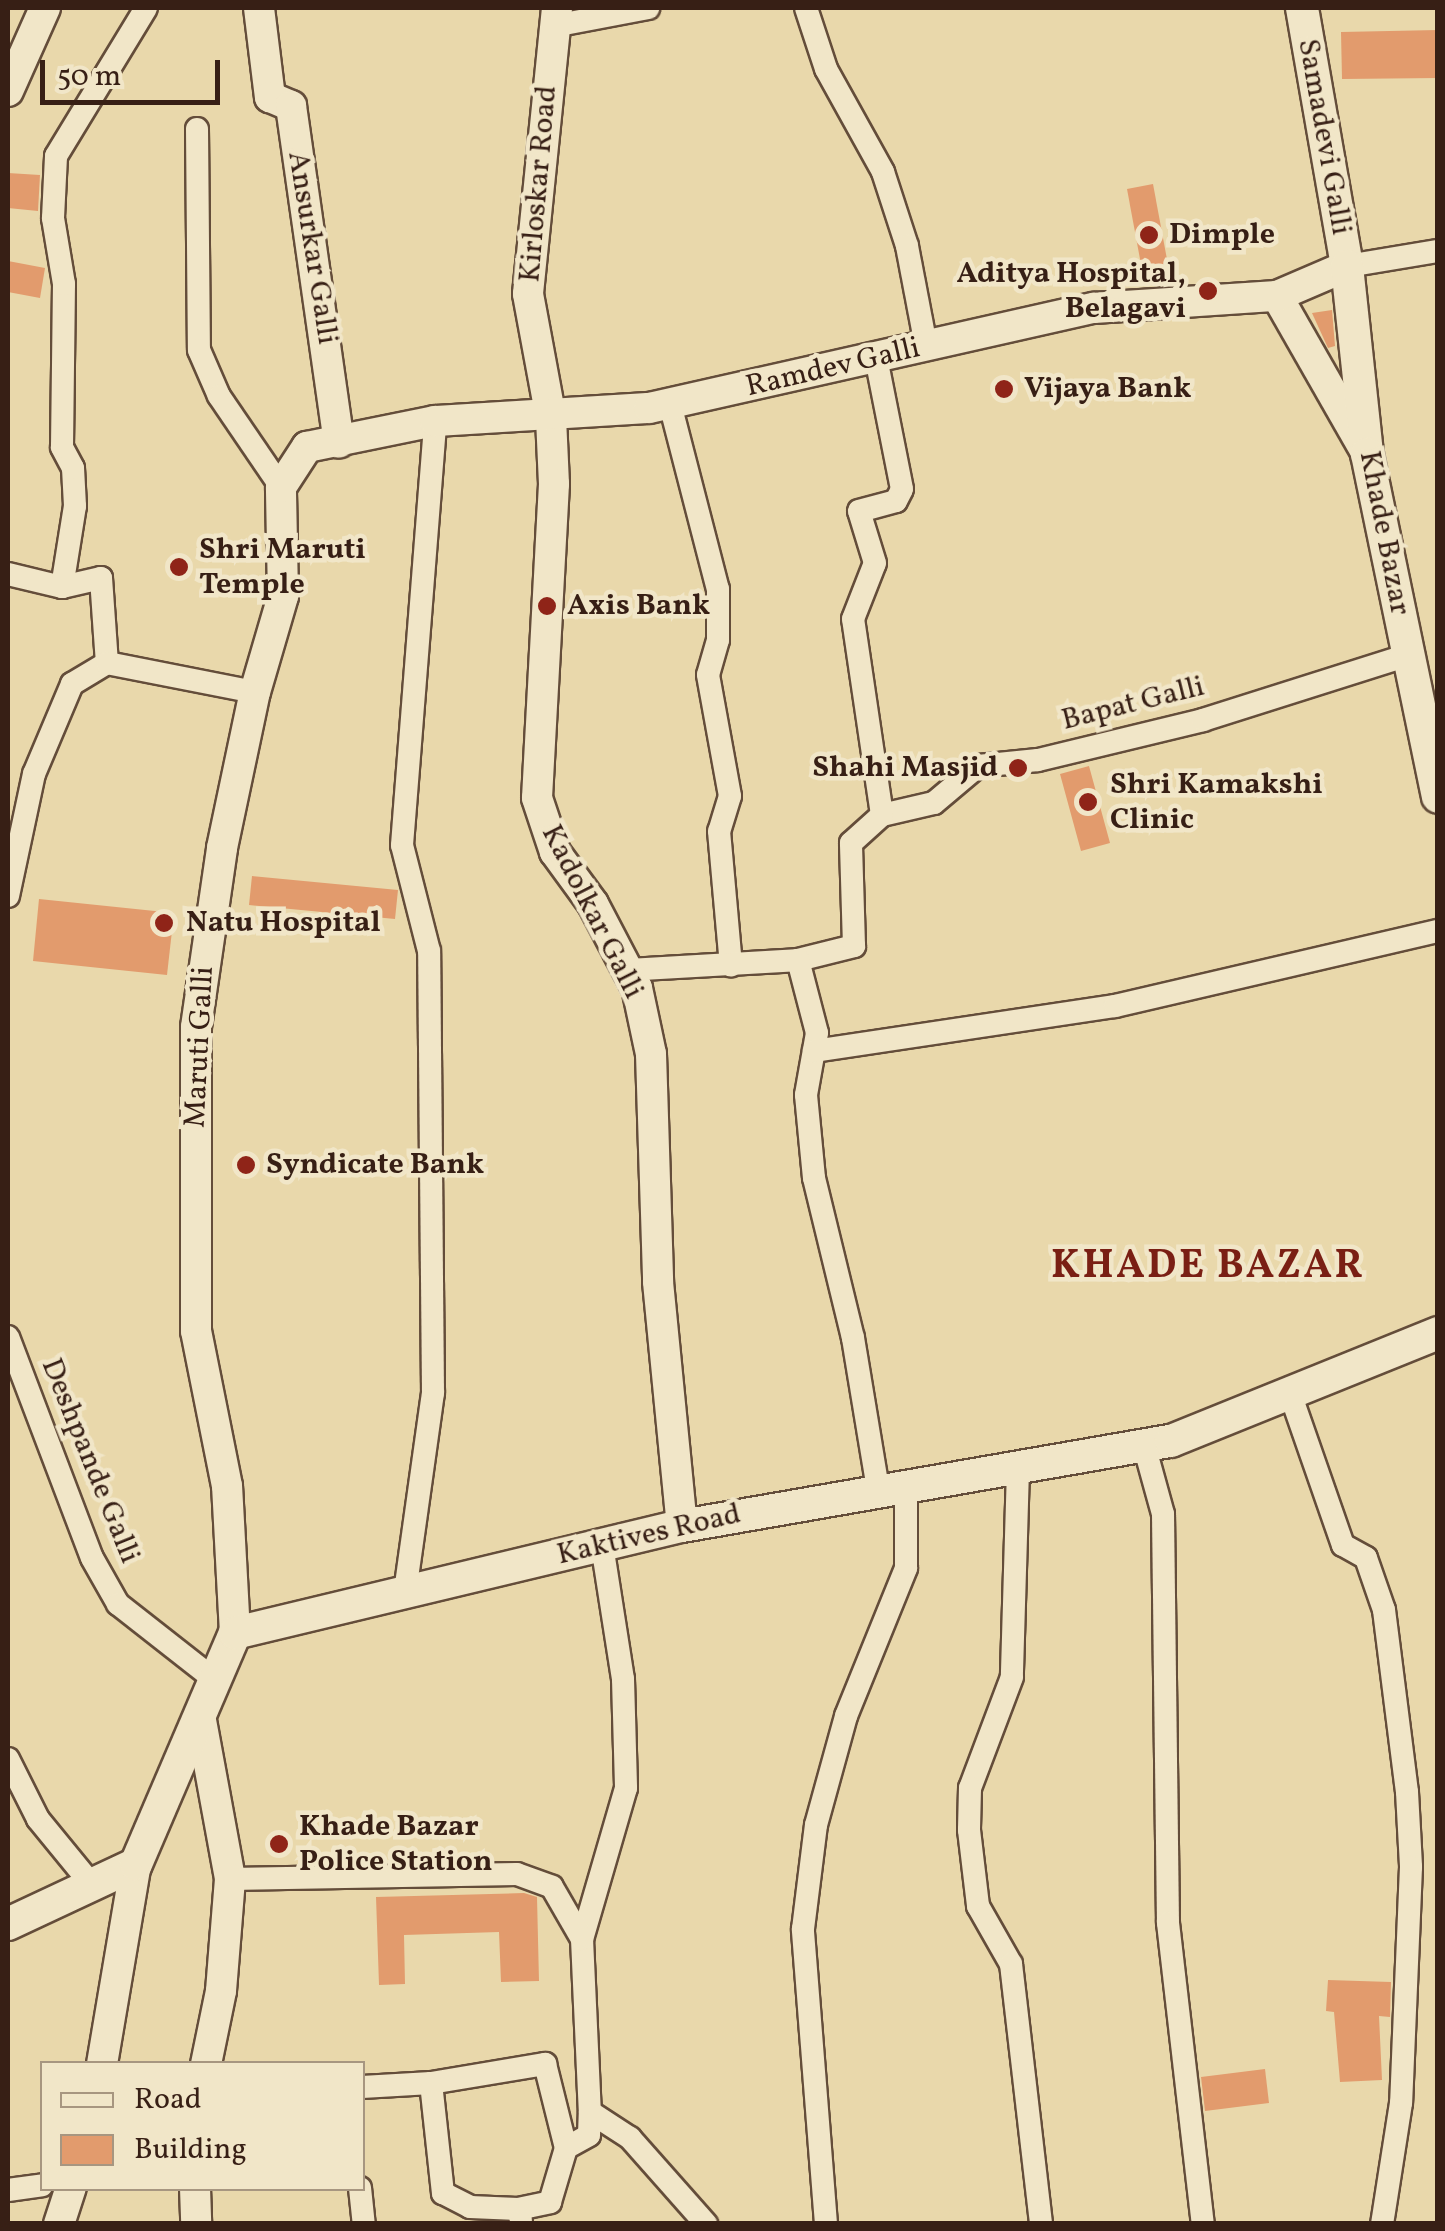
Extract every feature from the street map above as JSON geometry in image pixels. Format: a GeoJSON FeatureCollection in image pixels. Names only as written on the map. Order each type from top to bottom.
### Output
{"type":"FeatureCollection","features":[{"type":"Feature","properties":{"kind":"main road","name":"Samadevi Galli"},"geometry":{"type":"LineString","coordinates":[[1302,8],[1346,266]]}},
{"type":"Feature","properties":{"kind":"main road","name":"Khade Bazar"},"geometry":{"type":"LineString","coordinates":[[1346,266],[1367,454],[1438,796]]}},
{"type":"Feature","properties":{"kind":"main road","name":"Kaktives Road"},"geometry":{"type":"LineString","coordinates":[[235,1633],[682,1526],[1144,1446],[1438,1334]]}},
{"type":"Feature","properties":{"kind":"main road"},"geometry":{"type":"LineString","coordinates":[[8,1924],[136,1864],[235,1633]]}},
{"type":"Feature","properties":{"kind":"street"},"geometry":{"type":"LineString","coordinates":[[8,91],[45,8]]}},
{"type":"Feature","properties":{"kind":"street"},"geometry":{"type":"LineString","coordinates":[[62,587],[76,506],[74,468],[62,447],[64,284],[54,218],[56,156],[146,8]]}},
{"type":"Feature","properties":{"kind":"street","name":"Ansurkar Galli"},"geometry":{"type":"LineString","coordinates":[[260,8],[270,97],[291,106],[339,442]]}},
{"type":"Feature","properties":{"kind":"street"},"geometry":{"type":"LineString","coordinates":[[556,17],[648,8]]}},
{"type":"Feature","properties":{"kind":"street"},"geometry":{"type":"LineString","coordinates":[[806,8],[826,68],[883,172],[907,246],[926,346]]}},
{"type":"Feature","properties":{"kind":"street","name":"Kirloskar Road"},"geometry":{"type":"LineString","coordinates":[[551,418],[528,294],[556,17]]}},
{"type":"Feature","properties":{"kind":"street"},"geometry":{"type":"LineString","coordinates":[[197,129],[199,350],[219,396],[281,487],[306,447],[339,442]]}},
{"type":"Feature","properties":{"kind":"street"},"geometry":{"type":"LineString","coordinates":[[1346,266],[1438,251]]}},
{"type":"Feature","properties":{"kind":"street","name":"Ramdev Galli"},"geometry":{"type":"LineString","coordinates":[[339,442],[435,421],[551,418],[670,404],[1094,308],[1277,296],[1346,266]]}},
{"type":"Feature","properties":{"kind":"street"},"geometry":{"type":"LineString","coordinates":[[1277,296],[1367,454]]}},
{"type":"Feature","properties":{"kind":"street"},"geometry":{"type":"LineString","coordinates":[[628,970],[798,960],[854,946],[851,843],[882,816],[853,619],[875,564],[859,512],[896,501],[902,490],[876,358]]}},
{"type":"Feature","properties":{"kind":"street"},"geometry":{"type":"LineString","coordinates":[[670,404],[718,589],[718,640],[708,674],[730,796],[719,831],[730,965]]}},
{"type":"Feature","properties":{"kind":"street","name":"Kadolkar Galli"},"geometry":{"type":"LineString","coordinates":[[551,418],[537,798],[555,852],[594,904],[628,970],[651,1054],[658,1282],[682,1526]]}},
{"type":"Feature","properties":{"kind":"street"},"geometry":{"type":"LineString","coordinates":[[404,1592],[433,1393],[429,951],[402,844],[435,421]]}},
{"type":"Feature","properties":{"kind":"street","name":"Maruti Galli"},"geometry":{"type":"LineString","coordinates":[[235,1633],[227,1486],[196,1330],[196,1028],[254,692],[283,596],[281,487]]}},
{"type":"Feature","properties":{"kind":"street"},"geometry":{"type":"LineString","coordinates":[[8,574],[62,587],[101,578],[107,663]]}},
{"type":"Feature","properties":{"kind":"street","name":"Bapat Galli"},"geometry":{"type":"LineString","coordinates":[[882,816],[934,803],[978,766],[1038,760],[1203,720],[1408,655]]}},
{"type":"Feature","properties":{"kind":"street"},"geometry":{"type":"LineString","coordinates":[[8,896],[34,774],[72,684],[107,663],[254,692]]}},
{"type":"Feature","properties":{"kind":"street"},"geometry":{"type":"LineString","coordinates":[[814,1051],[1116,1006],[1438,931]]}},
{"type":"Feature","properties":{"kind":"street"},"geometry":{"type":"LineString","coordinates":[[798,960],[816,1033],[806,1095],[814,1178],[892,1492],[906,1568],[846,1716],[816,1825],[803,1929],[826,2224]]}},
{"type":"Feature","properties":{"kind":"street","name":"Deshpande Galli"},"geometry":{"type":"LineString","coordinates":[[8,1337],[92,1558],[118,1604],[216,1680]]}},
{"type":"Feature","properties":{"kind":"street"},"geometry":{"type":"LineString","coordinates":[[1290,1393],[1343,1546],[1366,1558],[1384,1610],[1407,1792],[1411,1867],[1401,2104],[1382,2224]]}},
{"type":"Feature","properties":{"kind":"street"},"geometry":{"type":"LineString","coordinates":[[1144,1446],[1163,1514],[1168,1923],[1203,2224]]}},
{"type":"Feature","properties":{"kind":"street"},"geometry":{"type":"LineString","coordinates":[[1018,1469],[1012,1678],[970,1788],[970,1843],[978,1906],[1011,1964],[1041,2224]]}},
{"type":"Feature","properties":{"kind":"street"},"geometry":{"type":"LineString","coordinates":[[566,2148],[589,2135],[582,1939],[626,1788],[623,1679],[602,1545]]}},
{"type":"Feature","properties":{"kind":"street"},"geometry":{"type":"LineString","coordinates":[[200,1715],[230,1878],[221,1990],[207,2061]]}},
{"type":"Feature","properties":{"kind":"street"},"geometry":{"type":"LineString","coordinates":[[8,1758],[38,1819],[92,1885]]}},
{"type":"Feature","properties":{"kind":"street"},"geometry":{"type":"LineString","coordinates":[[103,2061],[136,1864]]}},
{"type":"Feature","properties":{"kind":"street"},"geometry":{"type":"LineString","coordinates":[[230,1878],[518,1874],[552,1887],[582,1939]]}},
{"type":"Feature","properties":{"kind":"street"},"geometry":{"type":"LineString","coordinates":[[365,2086],[431,2083],[545,2064],[566,2148],[550,2202],[520,2216],[470,2207],[444,2193],[431,2083]]}},
{"type":"Feature","properties":{"kind":"street"},"geometry":{"type":"LineString","coordinates":[[590,2112],[630,2138],[706,2224]]}},
{"type":"Feature","properties":{"kind":"street"},"geometry":{"type":"LineString","coordinates":[[8,2190],[40,2185]]}},
{"type":"Feature","properties":{"kind":"street"},"geometry":{"type":"LineString","coordinates":[[58,2224],[70,2191]]}},
{"type":"Feature","properties":{"kind":"street"},"geometry":{"type":"LineString","coordinates":[[194,2191],[196,2224]]}},
{"type":"Feature","properties":{"kind":"street"},"geometry":{"type":"LineString","coordinates":[[360,2191],[364,2224]]}},
{"type":"Feature","properties":{"kind":"building"},"geometry":{"type":"Polygon","coordinates":[[[1438,30],[1438,78],[1342,79],[1341,32],[1438,30]]]}},
{"type":"Feature","properties":{"kind":"building"},"geometry":{"type":"Polygon","coordinates":[[[8,173],[40,175],[38,211],[8,208],[8,173]]]}},
{"type":"Feature","properties":{"kind":"building","name":"Dimple"},"geometry":{"type":"Polygon","coordinates":[[[1153,184],[1171,281],[1145,286],[1127,189],[1153,184]]]}},
{"type":"Feature","properties":{"kind":"building"},"geometry":{"type":"Polygon","coordinates":[[[8,261],[45,268],[40,298],[8,292],[8,261]]]}},
{"type":"Feature","properties":{"kind":"building"},"geometry":{"type":"Polygon","coordinates":[[[1332,310],[1335,346],[1328,348],[1312,313],[1332,310]]]}},
{"type":"Feature","properties":{"kind":"building"},"geometry":{"type":"Polygon","coordinates":[[[1089,766],[1110,843],[1081,851],[1060,774],[1089,766]]]}},
{"type":"Feature","properties":{"kind":"building"},"geometry":{"type":"Polygon","coordinates":[[[252,876],[398,890],[395,919],[249,905],[252,876]]]}},
{"type":"Feature","properties":{"kind":"building"},"geometry":{"type":"Polygon","coordinates":[[[39,899],[174,913],[167,975],[33,961],[39,899]]]}},
{"type":"Feature","properties":{"kind":"building"},"geometry":{"type":"Polygon","coordinates":[[[524,1893],[537,1897],[539,1981],[501,1982],[499,1932],[404,1935],[405,1984],[379,1985],[376,1897],[524,1893]]]}},
{"type":"Feature","properties":{"kind":"building"},"geometry":{"type":"Polygon","coordinates":[[[1328,1980],[1391,1982],[1390,2017],[1379,2016],[1382,2080],[1340,2082],[1334,2012],[1326,2011],[1328,1980]]]}},
{"type":"Feature","properties":{"kind":"building"},"geometry":{"type":"Polygon","coordinates":[[[1265,2069],[1269,2103],[1205,2111],[1201,2077],[1265,2069]]]}},
{"type":"Feature","properties":{"kind":"place","name":"Dimple"},"geometry":{"type":"Point","coordinates":[1149,235]}},
{"type":"Feature","properties":{"kind":"place","name":"Aditya Hospital, Belagavi"},"geometry":{"type":"Point","coordinates":[1208,291]}},
{"type":"Feature","properties":{"kind":"place","name":"Vijaya Bank"},"geometry":{"type":"Point","coordinates":[1004,389]}},
{"type":"Feature","properties":{"kind":"place","name":"Shri Maruti Temple"},"geometry":{"type":"Point","coordinates":[179,567]}},
{"type":"Feature","properties":{"kind":"place","name":"Axis Bank"},"geometry":{"type":"Point","coordinates":[547,606]}},
{"type":"Feature","properties":{"kind":"place","name":"Shahi Masjid"},"geometry":{"type":"Point","coordinates":[1018,768]}},
{"type":"Feature","properties":{"kind":"place","name":"Shri Kamakshi Clinic"},"geometry":{"type":"Point","coordinates":[1088,802]}},
{"type":"Feature","properties":{"kind":"place","name":"Natu Hospital"},"geometry":{"type":"Point","coordinates":[164,923]}},
{"type":"Feature","properties":{"kind":"place","name":"Syndicate Bank"},"geometry":{"type":"Point","coordinates":[246,1165]}},
{"type":"Feature","properties":{"kind":"place","name":"Khade Bazar Police Station"},"geometry":{"type":"Point","coordinates":[279,1844]}},
{"type":"Feature","properties":{"kind":"district","name":"KHADE BAZAR"},"geometry":{"type":"Point","coordinates":[1208,1267]}}]}
